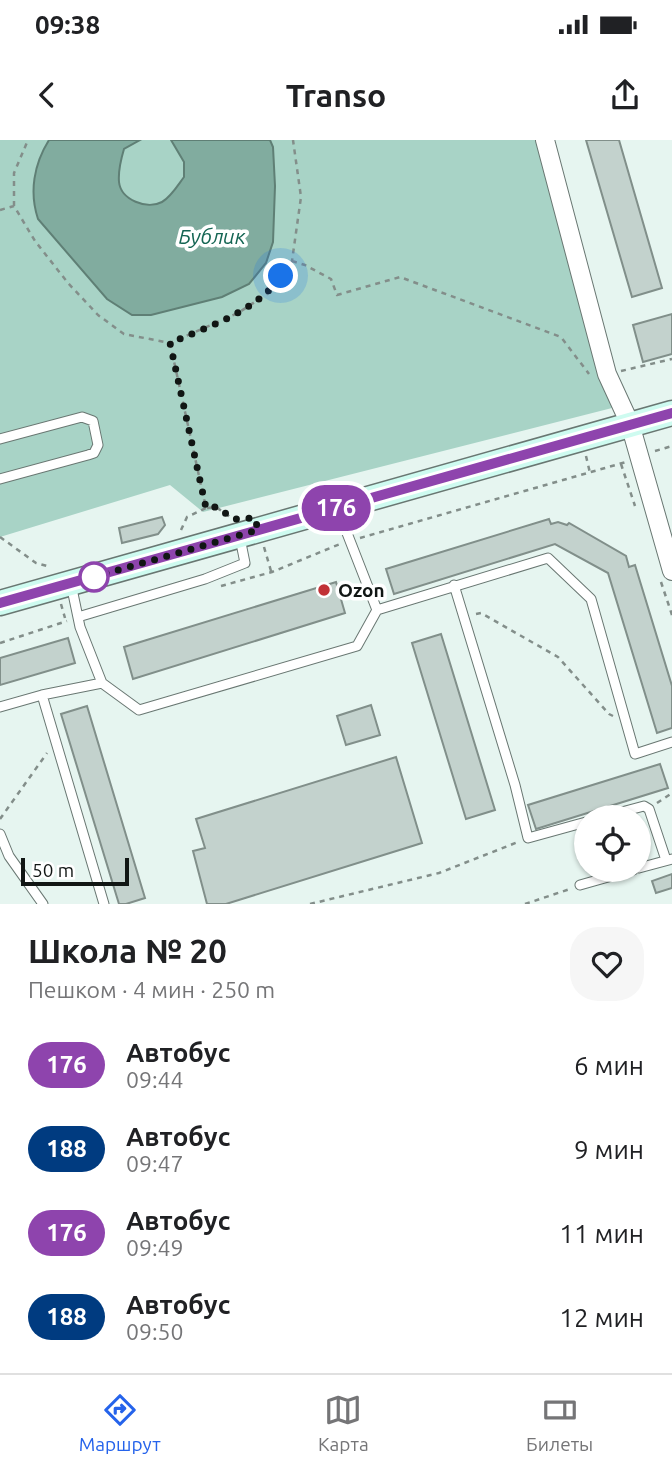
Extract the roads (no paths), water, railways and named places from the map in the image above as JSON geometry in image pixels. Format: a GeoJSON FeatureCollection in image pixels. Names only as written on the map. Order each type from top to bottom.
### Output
{"type":"FeatureCollection","features":[{"type":"Feature","properties":{"kind":"main road"},"geometry":{"type":"LineString","coordinates":[[0,603],[67,574],[338,508],[672,413]]}},
{"type":"Feature","properties":{"kind":"street"},"geometry":{"type":"LineString","coordinates":[[545,140],[607,374],[630,424],[672,571]]}},
{"type":"Feature","properties":{"kind":"lane"},"geometry":{"type":"LineString","coordinates":[[0,439],[82,417],[93,421],[98,445],[94,453],[0,479]]}},
{"type":"Feature","properties":{"kind":"lane"},"geometry":{"type":"LineString","coordinates":[[338,508],[348,541],[377,610]]}},
{"type":"Feature","properties":{"kind":"lane"},"geometry":{"type":"LineString","coordinates":[[79,622],[245,563],[244,529]]}},
{"type":"Feature","properties":{"kind":"lane"},"geometry":{"type":"LineString","coordinates":[[67,574],[79,622],[102,683],[139,710],[356,646],[377,610],[548,558],[591,599],[635,754],[672,743]]}},
{"type":"Feature","properties":{"kind":"lane"},"geometry":{"type":"LineString","coordinates":[[454,585],[515,785],[528,838],[574,825]]}},
{"type":"Feature","properties":{"kind":"lane"},"geometry":{"type":"LineString","coordinates":[[0,707],[102,683]]}},
{"type":"Feature","properties":{"kind":"lane"},"geometry":{"type":"LineString","coordinates":[[42,695],[104,904]]}},
{"type":"Feature","properties":{"kind":"lane"},"geometry":{"type":"LineString","coordinates":[[651,814],[669,860],[651,865]]}},
{"type":"Feature","properties":{"kind":"lane"},"geometry":{"type":"LineString","coordinates":[[0,834],[9,856],[43,904]]}},
{"type":"Feature","properties":{"kind":"lane"},"geometry":{"type":"LineString","coordinates":[[580,885],[591,882]]}},
{"type":"Feature","properties":{"kind":"water","name":"Бублик"},"geometry":{"type":"Polygon","coordinates":[[[49,140],[140,140],[124,149],[119,182],[124,194],[136,202],[149,205],[165,200],[184,177],[184,162],[171,140],[270,140],[273,147],[275,186],[273,242],[266,263],[249,284],[222,297],[151,315],[132,315],[107,299],[38,219],[34,178],[49,140]]]}},
{"type":"Feature","properties":{"kind":"place","name":"Ozon"},"geometry":{"type":"Point","coordinates":[324,590]}}]}
